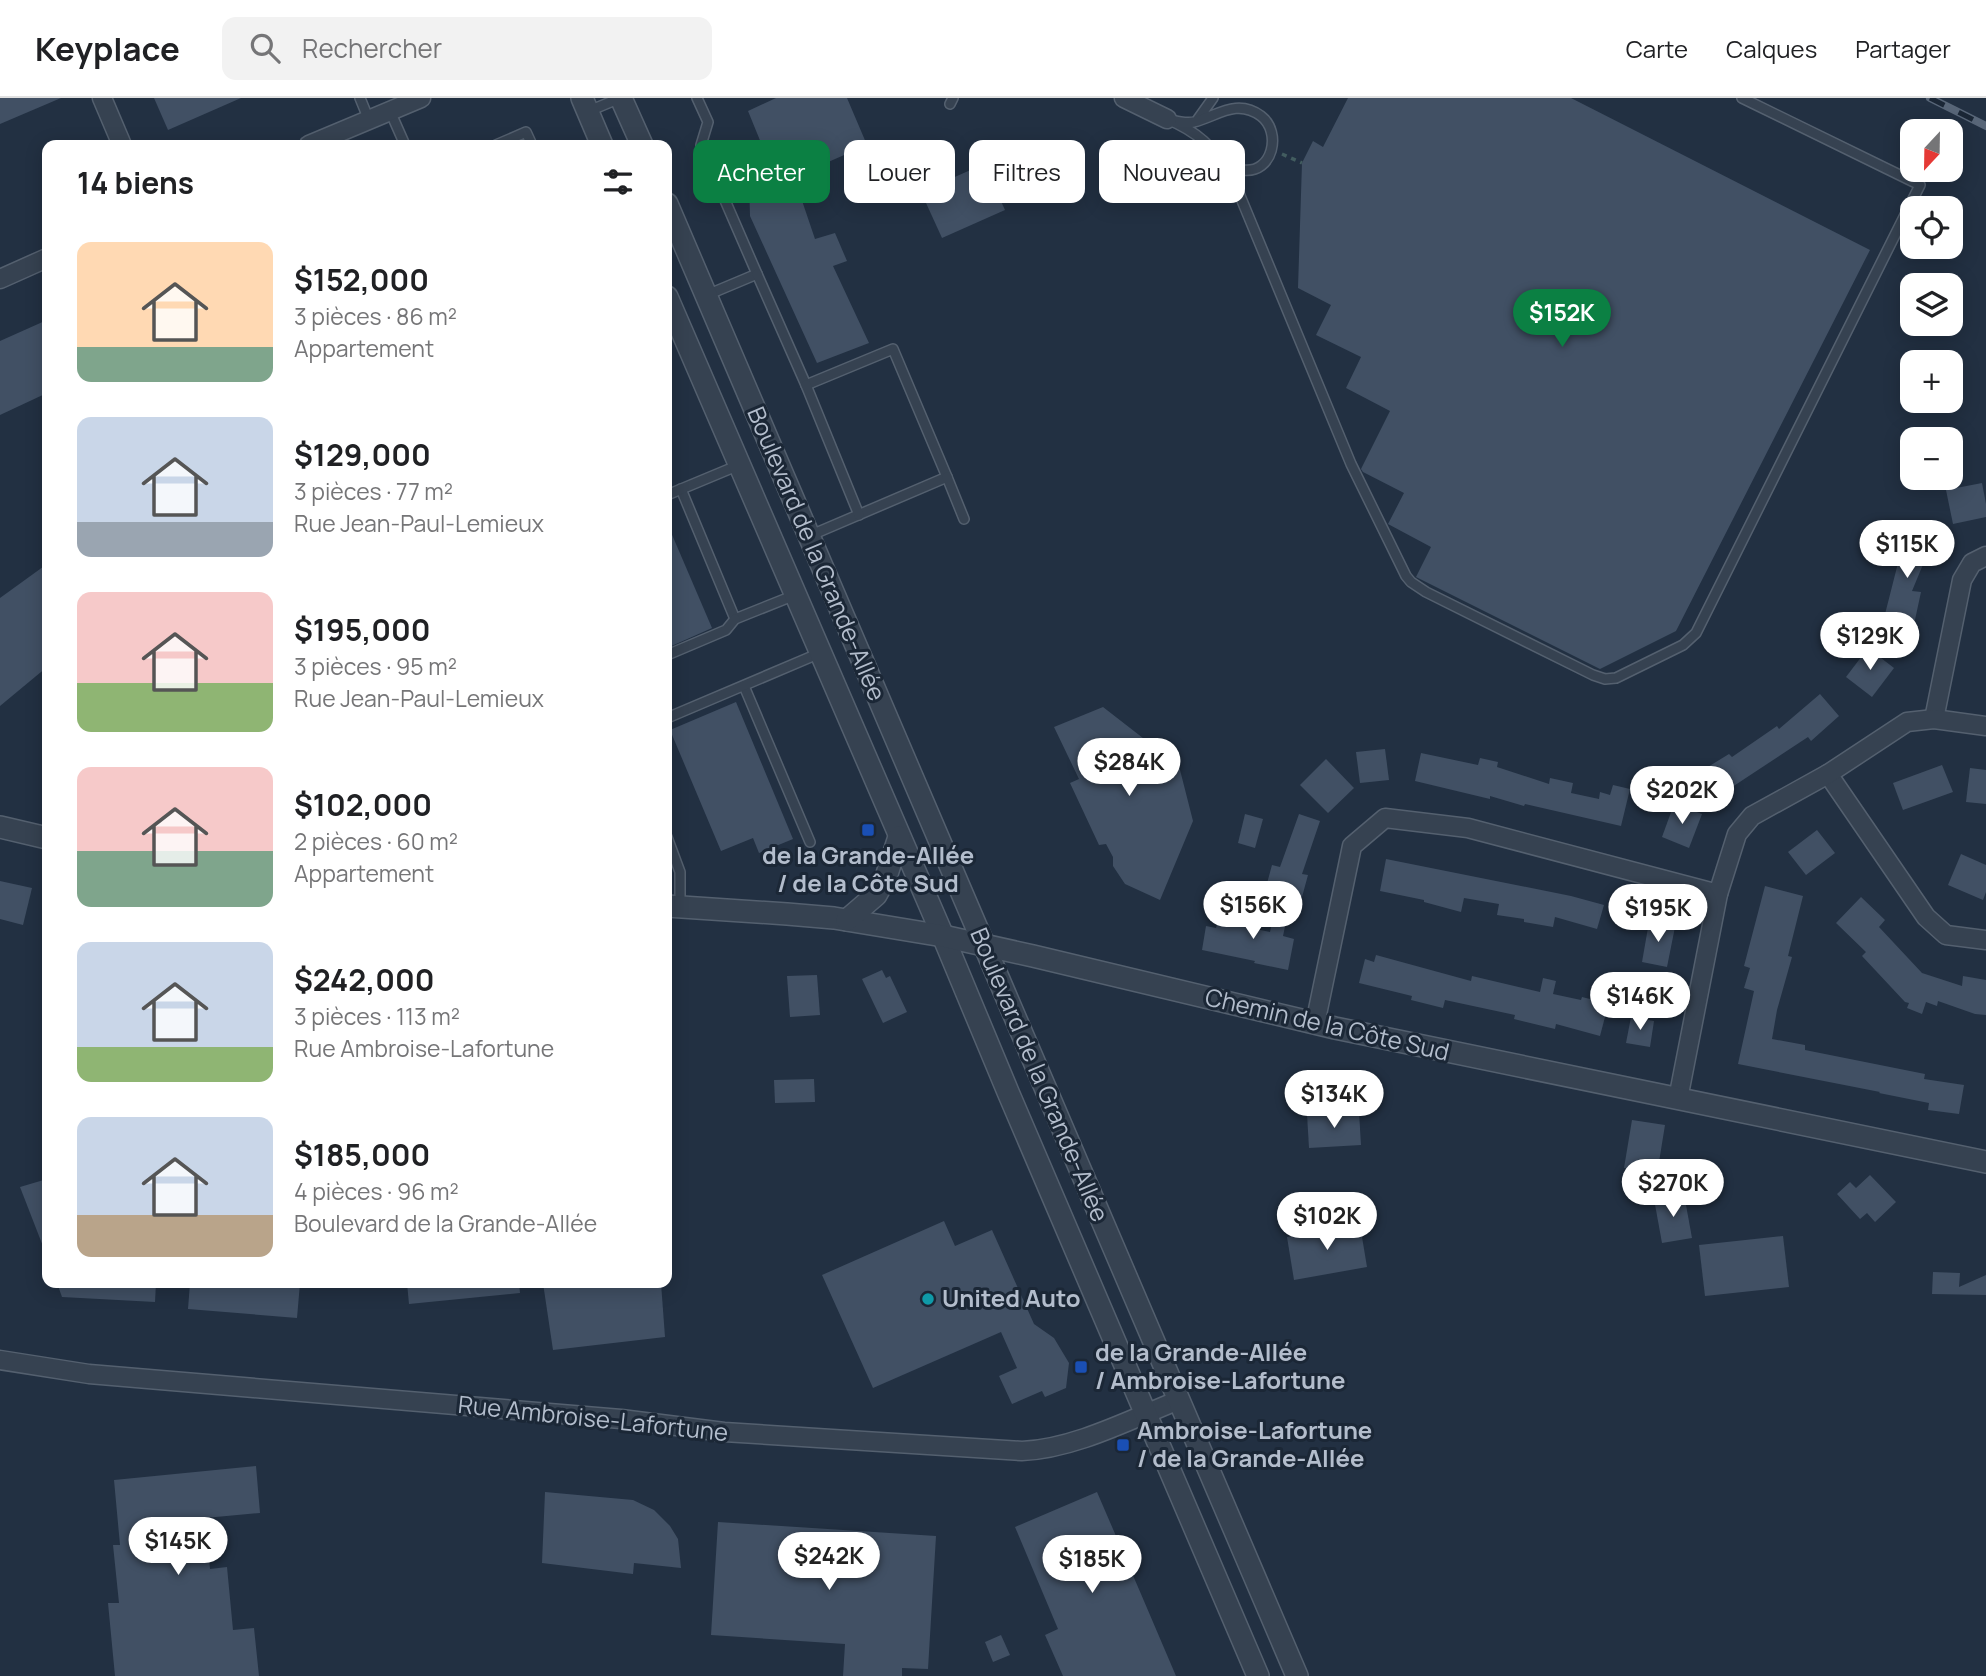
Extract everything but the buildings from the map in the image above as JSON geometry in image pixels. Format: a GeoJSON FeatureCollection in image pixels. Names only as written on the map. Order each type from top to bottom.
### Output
{"type":"FeatureCollection","features":[{"type":"Feature","properties":{"kind":"street"},"geometry":{"type":"LineString","coordinates":[[102,98],[120,140]]}},
{"type":"Feature","properties":{"kind":"street"},"geometry":{"type":"LineString","coordinates":[[321,140],[421,98]]}},
{"type":"Feature","properties":{"kind":"street"},"geometry":{"type":"LineString","coordinates":[[621,98],[640,140]]}},
{"type":"Feature","properties":{"kind":"street"},"geometry":{"type":"LineString","coordinates":[[1124,98],[1167,119]]}},
{"type":"Feature","properties":{"kind":"street"},"geometry":{"type":"LineString","coordinates":[[584,105],[600,140]]}},
{"type":"Feature","properties":{"kind":"street","name":"Boulevard de la Grande-Allée"},"geometry":{"type":"LineString","coordinates":[[672,216],[1297,1676]]}},
{"type":"Feature","properties":{"kind":"street"},"geometry":{"type":"LineString","coordinates":[[0,279],[42,260]]}},
{"type":"Feature","properties":{"kind":"street","name":"Boulevard de la Grande-Allée"},"geometry":{"type":"LineString","coordinates":[[672,309],[1258,1676]]}},
{"type":"Feature","properties":{"kind":"street"},"geometry":{"type":"LineString","coordinates":[[1934,719],[1962,580],[1972,564],[1986,556]]}},
{"type":"Feature","properties":{"kind":"street"},"geometry":{"type":"LineString","coordinates":[[1678,1099],[1718,894],[1737,834],[1752,816],[1828,774],[1907,722],[1934,719],[1986,726]]}},
{"type":"Feature","properties":{"kind":"street"},"geometry":{"type":"LineString","coordinates":[[1828,774],[1926,917],[1946,935],[1986,940]]}},
{"type":"Feature","properties":{"kind":"street"},"geometry":{"type":"LineString","coordinates":[[1315,1024],[1352,846],[1385,818],[1468,828],[1718,894]]}},
{"type":"Feature","properties":{"kind":"street"},"geometry":{"type":"LineString","coordinates":[[0,827],[42,837]]}},
{"type":"Feature","properties":{"kind":"street"},"geometry":{"type":"LineString","coordinates":[[848,920],[876,895],[886,877],[899,837]]}},
{"type":"Feature","properties":{"kind":"street","name":"Chemin de la Côte Sud"},"geometry":{"type":"LineString","coordinates":[[673,907],[848,920],[943,936],[1315,1024],[1986,1162]]}},
{"type":"Feature","properties":{"kind":"street","name":"Rue Ambroise-Lafortune"},"geometry":{"type":"LineString","coordinates":[[0,1360],[102,1375],[621,1419],[724,1432],[1022,1451],[1054,1448],[1179,1400]]}},
{"type":"Feature","properties":{"kind":"lane"},"geometry":{"type":"LineString","coordinates":[[360,98],[369,120]]}},
{"type":"Feature","properties":{"kind":"lane"},"geometry":{"type":"LineString","coordinates":[[584,105],[621,98]]}},
{"type":"Feature","properties":{"kind":"lane"},"geometry":{"type":"LineString","coordinates":[[697,98],[708,122],[701,145],[806,385],[859,515]]}},
{"type":"Feature","properties":{"kind":"lane"},"geometry":{"type":"LineString","coordinates":[[1193,122],[1213,98]]}},
{"type":"Feature","properties":{"kind":"lane"},"geometry":{"type":"LineString","coordinates":[[1244,203],[1351,464],[1406,576],[1426,592],[1593,676],[1616,678],[1683,645],[1696,633],[1920,185],[1742,98]]}},
{"type":"Feature","properties":{"kind":"lane"},"geometry":{"type":"LineString","coordinates":[[1167,119],[1193,122],[1228,109],[1244,108],[1261,115],[1273,135],[1272,149],[1262,165],[1245,170]]}},
{"type":"Feature","properties":{"kind":"lane"},"geometry":{"type":"LineString","coordinates":[[390,111],[403,140]]}},
{"type":"Feature","properties":{"kind":"lane"},"geometry":{"type":"LineString","coordinates":[[1167,119],[1204,140]]}},
{"type":"Feature","properties":{"kind":"lane"},"geometry":{"type":"LineString","coordinates":[[508,140],[526,132],[530,140]]}},
{"type":"Feature","properties":{"kind":"lane"},"geometry":{"type":"LineString","coordinates":[[706,296],[757,274]]}},
{"type":"Feature","properties":{"kind":"lane"},"geometry":{"type":"LineString","coordinates":[[806,385],[893,349],[964,519]]}},
{"type":"Feature","properties":{"kind":"lane"},"geometry":{"type":"LineString","coordinates":[[672,493],[739,465]]}},
{"type":"Feature","properties":{"kind":"lane"},"geometry":{"type":"LineString","coordinates":[[809,536],[947,477]]}},
{"type":"Feature","properties":{"kind":"lane"},"geometry":{"type":"LineString","coordinates":[[681,489],[735,619]]}},
{"type":"Feature","properties":{"kind":"lane"},"geometry":{"type":"LineString","coordinates":[[672,653],[726,631],[735,619],[795,595]]}},
{"type":"Feature","properties":{"kind":"lane"},"geometry":{"type":"LineString","coordinates":[[672,716],[820,653]]}},
{"type":"Feature","properties":{"kind":"lane"},"geometry":{"type":"LineString","coordinates":[[744,686],[810,842]]}},
{"type":"Feature","properties":{"kind":"lane"},"geometry":{"type":"LineString","coordinates":[[672,850],[680,872],[673,907]]}},
{"type":"Feature","properties":{"kind":"path"},"geometry":{"type":"LineString","coordinates":[[1272,149],[1302,163]]}},
{"type":"Feature","properties":{"kind":"railway"},"geometry":{"type":"LineString","coordinates":[[1930,98],[1986,126]]}},
{"type":"Feature","properties":{"kind":"place","name":"de la Grande-Allée / de la Côte Sud"},"geometry":{"type":"Point","coordinates":[868,830]}},
{"type":"Feature","properties":{"kind":"place","name":"United Auto"},"geometry":{"type":"Point","coordinates":[928,1299]}},
{"type":"Feature","properties":{"kind":"place","name":"de la Grande-Allée / Ambroise-Lafortune"},"geometry":{"type":"Point","coordinates":[1081,1367]}},
{"type":"Feature","properties":{"kind":"place","name":"Ambroise-Lafortune / de la Grande-Allée"},"geometry":{"type":"Point","coordinates":[1123,1445]}}]}
